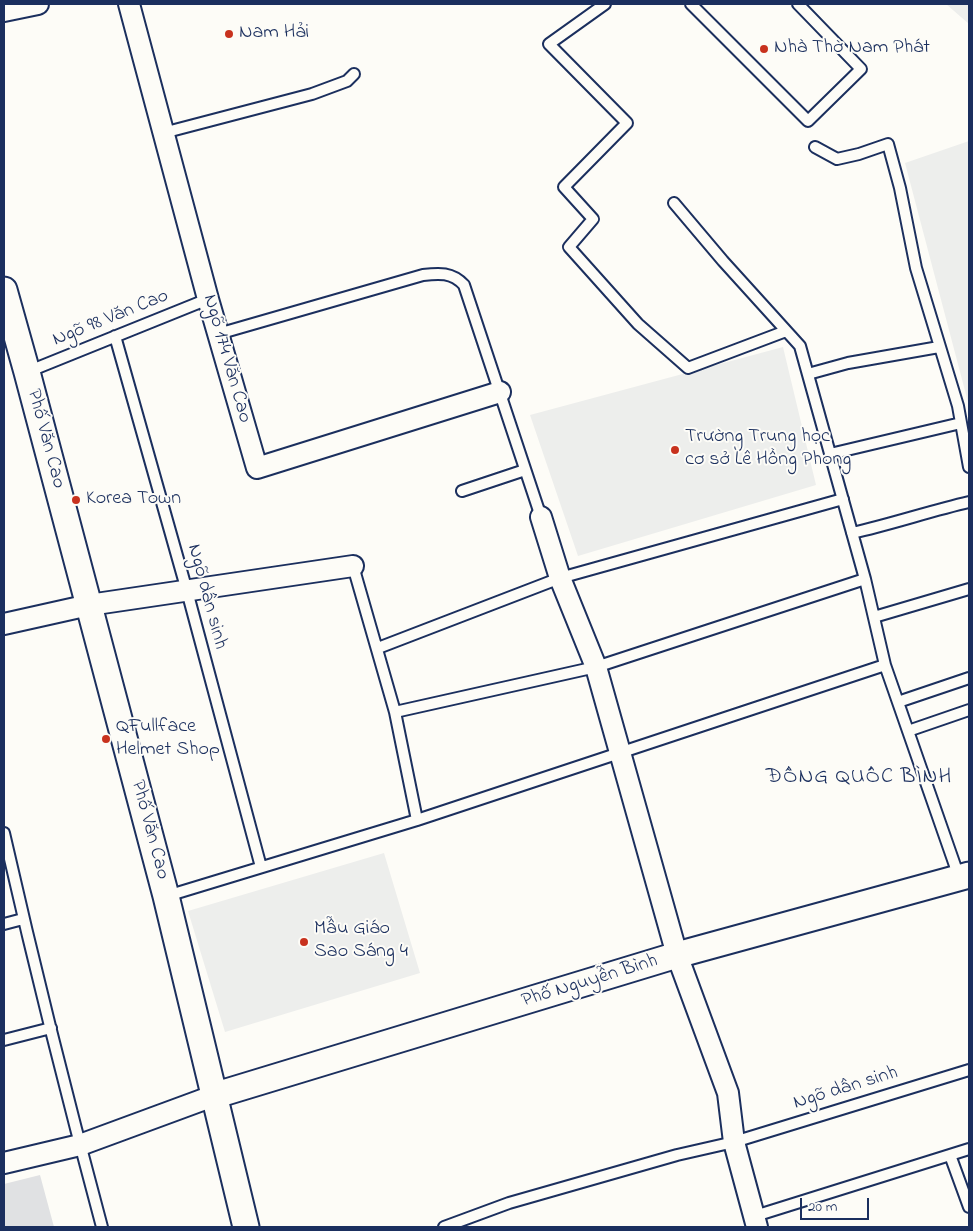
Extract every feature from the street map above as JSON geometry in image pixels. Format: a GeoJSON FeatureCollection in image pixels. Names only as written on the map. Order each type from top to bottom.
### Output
{"type":"FeatureCollection","features":[{"type":"Feature","properties":{"kind":"street"},"geometry":{"type":"LineString","coordinates":[[4,11],[38,4]]}},
{"type":"Feature","properties":{"kind":"street","name":"Ngõ 174 Văn Cao"},"geometry":{"type":"LineString","coordinates":[[129,4],[208,299],[257,468],[500,392]]}},
{"type":"Feature","properties":{"kind":"street","name":"Phố Văn Cao"},"geometry":{"type":"LineString","coordinates":[[4,290],[166,896],[246,1227]]}},
{"type":"Feature","properties":{"kind":"street"},"geometry":{"type":"LineString","coordinates":[[540,517],[560,578],[596,667],[677,955],[728,1092],[734,1142],[756,1222]]}},
{"type":"Feature","properties":{"kind":"street"},"geometry":{"type":"LineString","coordinates":[[4,624],[89,605],[353,566]]}},
{"type":"Feature","properties":{"kind":"street","name":"Phố Nguyễn Bình"},"geometry":{"type":"LineString","coordinates":[[213,1096],[677,955],[964,876]]}},
{"type":"Feature","properties":{"kind":"street"},"geometry":{"type":"LineString","coordinates":[[4,1163],[80,1145],[213,1096]]}},
{"type":"Feature","properties":{"kind":"lane"},"geometry":{"type":"LineString","coordinates":[[605,4],[549,44],[627,123],[564,187],[593,219],[569,247],[638,324],[688,368],[786,330]]}},
{"type":"Feature","properties":{"kind":"lane"},"geometry":{"type":"LineString","coordinates":[[691,4],[808,121],[861,68],[798,4]]}},
{"type":"Feature","properties":{"kind":"lane"},"geometry":{"type":"LineString","coordinates":[[163,132],[312,94],[347,81],[354,74]]}},
{"type":"Feature","properties":{"kind":"lane"},"geometry":{"type":"LineString","coordinates":[[815,148],[837,159],[888,144],[900,188],[916,268],[958,406],[969,468]]}},
{"type":"Feature","properties":{"kind":"lane"},"geometry":{"type":"LineString","coordinates":[[674,203],[723,261],[800,346],[865,580],[885,665],[908,731],[964,876]]}},
{"type":"Feature","properties":{"kind":"lane"},"geometry":{"type":"LineString","coordinates":[[218,334],[423,275],[437,273],[456,277],[464,285],[540,517]]}},
{"type":"Feature","properties":{"kind":"lane","name":"Ngõ 98 Văn Cao"},"geometry":{"type":"LineString","coordinates":[[27,372],[208,299]]}},
{"type":"Feature","properties":{"kind":"lane","name":"Ngõ dân sinh"},"geometry":{"type":"LineString","coordinates":[[115,336],[187,591],[261,867]]}},
{"type":"Feature","properties":{"kind":"lane"},"geometry":{"type":"LineString","coordinates":[[808,374],[848,362],[939,347]]}},
{"type":"Feature","properties":{"kind":"lane"},"geometry":{"type":"LineString","coordinates":[[830,454],[961,422]]}},
{"type":"Feature","properties":{"kind":"lane"},"geometry":{"type":"LineString","coordinates":[[462,491],[525,470]]}},
{"type":"Feature","properties":{"kind":"lane"},"geometry":{"type":"LineString","coordinates":[[378,648],[560,578],[843,499]]}},
{"type":"Feature","properties":{"kind":"lane"},"geometry":{"type":"LineString","coordinates":[[852,533],[889,525],[934,510],[969,502]]}},
{"type":"Feature","properties":{"kind":"lane"},"geometry":{"type":"LineString","coordinates":[[353,566],[395,712],[417,820]]}},
{"type":"Feature","properties":{"kind":"lane"},"geometry":{"type":"LineString","coordinates":[[395,712],[596,667],[865,580]]}},
{"type":"Feature","properties":{"kind":"lane"},"geometry":{"type":"LineString","coordinates":[[874,617],[969,589]]}},
{"type":"Feature","properties":{"kind":"lane"},"geometry":{"type":"LineString","coordinates":[[166,896],[417,820],[885,665]]}},
{"type":"Feature","properties":{"kind":"lane"},"geometry":{"type":"LineString","coordinates":[[898,702],[969,678]]}},
{"type":"Feature","properties":{"kind":"lane"},"geometry":{"type":"LineString","coordinates":[[908,731],[969,710]]}},
{"type":"Feature","properties":{"kind":"lane"},"geometry":{"type":"LineString","coordinates":[[4,833],[23,919],[102,1227]]}},
{"type":"Feature","properties":{"kind":"lane"},"geometry":{"type":"LineString","coordinates":[[4,924],[23,919]]}},
{"type":"Feature","properties":{"kind":"lane"},"geometry":{"type":"LineString","coordinates":[[4,1040],[51,1028]]}},
{"type":"Feature","properties":{"kind":"lane","name":"Ngõ dân sinh"},"geometry":{"type":"LineString","coordinates":[[444,1227],[509,1203],[677,1155],[734,1142],[969,1070]]}},
{"type":"Feature","properties":{"kind":"lane"},"geometry":{"type":"LineString","coordinates":[[756,1222],[969,1149]]}},
{"type":"Feature","properties":{"kind":"lane"},"geometry":{"type":"LineString","coordinates":[[950,1155],[969,1208]]}},
{"type":"Feature","properties":{"kind":"shaded area"},"geometry":{"type":"Polygon","coordinates":[[[946,4],[969,4],[969,24],[946,4]]]}},
{"type":"Feature","properties":{"kind":"shaded area"},"geometry":{"type":"Polygon","coordinates":[[[969,141],[969,406],[905,163],[969,141]]]}},
{"type":"Feature","properties":{"kind":"shaded area","name":"Trường Trung học cơ sở Lê Hồng Phong"},"geometry":{"type":"Polygon","coordinates":[[[783,347],[816,485],[578,556],[530,415],[783,347]]]}},
{"type":"Feature","properties":{"kind":"shaded area","name":"Mẫu Giáo Sao Sáng 4"},"geometry":{"type":"Polygon","coordinates":[[[384,853],[420,973],[225,1032],[188,911],[384,853]]]}},
{"type":"Feature","properties":{"kind":"shaded area"},"geometry":{"type":"Polygon","coordinates":[[[40,1175],[54,1227],[4,1227],[4,1184],[40,1175]]]}},
{"type":"Feature","properties":{"kind":"place","name":"Nam Hải"},"geometry":{"type":"Point","coordinates":[229,34]}},
{"type":"Feature","properties":{"kind":"place","name":"Nhà Thờ Nam Phát"},"geometry":{"type":"Point","coordinates":[764,49]}},
{"type":"Feature","properties":{"kind":"place","name":"Trường Trung học cơ sở Lê Hồng Phong"},"geometry":{"type":"Point","coordinates":[675,450]}},
{"type":"Feature","properties":{"kind":"place","name":"Korea Town"},"geometry":{"type":"Point","coordinates":[76,500]}},
{"type":"Feature","properties":{"kind":"place","name":"QFullface Helmet Shop"},"geometry":{"type":"Point","coordinates":[106,739]}},
{"type":"Feature","properties":{"kind":"place","name":"Mẫu Giáo Sao Sáng 4"},"geometry":{"type":"Point","coordinates":[304,942]}},
{"type":"Feature","properties":{"kind":"district","name":"ĐỒNG QUỐC BÌNH"},"geometry":{"type":"Point","coordinates":[859,778]}}]}
